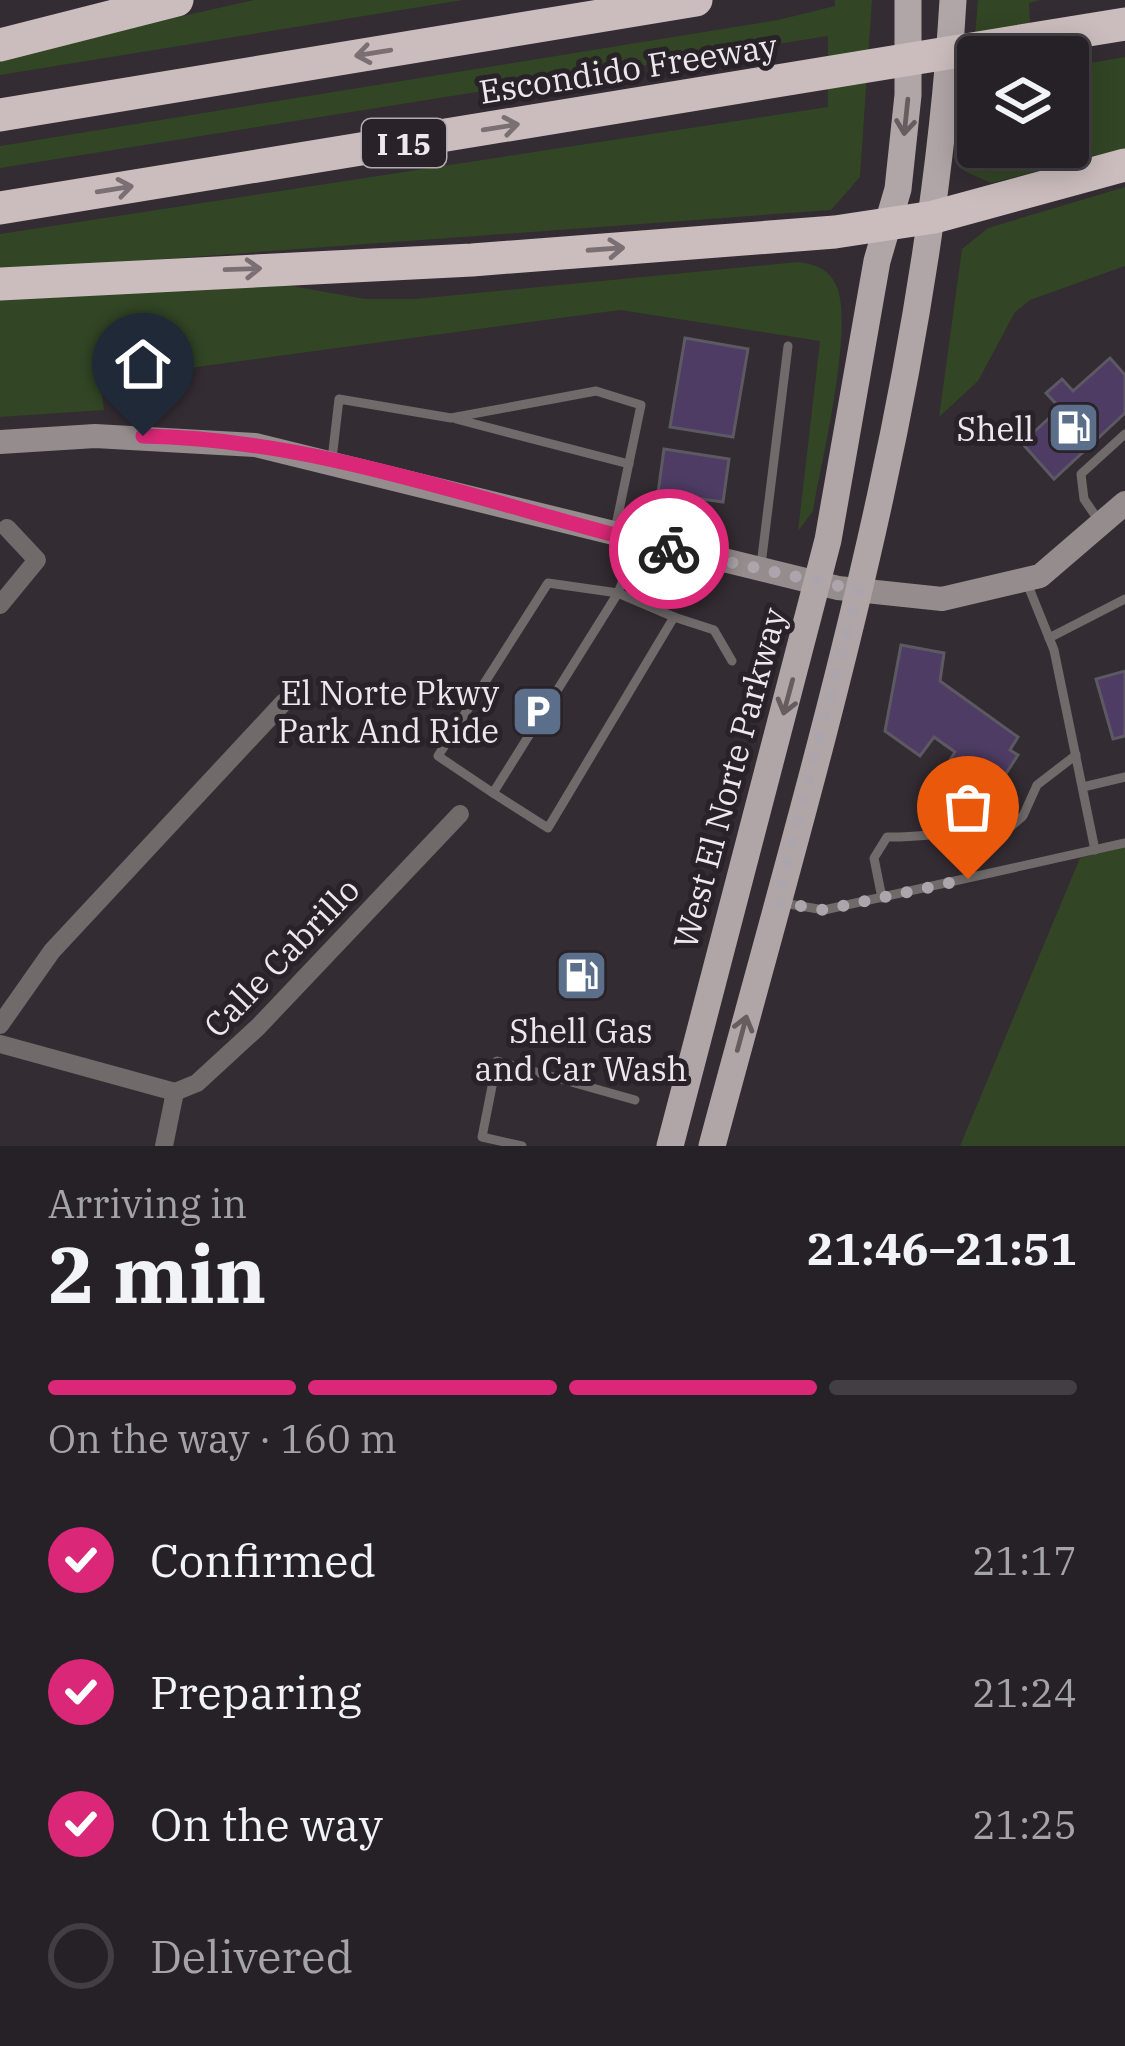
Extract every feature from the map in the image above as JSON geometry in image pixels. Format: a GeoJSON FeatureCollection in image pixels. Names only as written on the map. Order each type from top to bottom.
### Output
{"type":"FeatureCollection","features":[{"type":"Feature","properties":{"kind":"highway"},"geometry":{"type":"LineString","coordinates":[[0,45],[177,0]]}},
{"type":"Feature","properties":{"kind":"highway","name":"Escondido Freeway"},"geometry":{"type":"LineString","coordinates":[[0,115],[696,0]]}},
{"type":"Feature","properties":{"kind":"highway","name":"Escondido Freeway"},"geometry":{"type":"LineString","coordinates":[[0,208],[1125,25]]}},
{"type":"Feature","properties":{"kind":"highway"},"geometry":{"type":"LineString","coordinates":[[0,284],[472,260],[888,224],[934,217],[1125,165]]}},
{"type":"Feature","properties":{"kind":"main road","name":"West El Norte Parkway"},"geometry":{"type":"LineString","coordinates":[[670,1146],[817,584],[898,188],[908,95],[908,0]]}},
{"type":"Feature","properties":{"kind":"main road"},"geometry":{"type":"LineString","coordinates":[[712,1146],[906,390],[934,217],[952,0]]}},
{"type":"Feature","properties":{"kind":"main road"},"geometry":{"type":"LineString","coordinates":[[679,1112],[690,1146]]}},
{"type":"Feature","properties":{"kind":"street"},"geometry":{"type":"LineString","coordinates":[[0,442],[179,437],[332,459],[614,536],[817,584],[942,599],[1040,577],[1125,503]]}},
{"type":"Feature","properties":{"kind":"street"},"geometry":{"type":"LineString","coordinates":[[0,605],[37,560],[7,528]]}},
{"type":"Feature","properties":{"kind":"street"},"geometry":{"type":"LineString","coordinates":[[0,1024],[52,951],[284,702]]}},
{"type":"Feature","properties":{"kind":"street","name":"Calle Cabrillo"},"geometry":{"type":"LineString","coordinates":[[175,1092],[197,1083],[258,1027],[460,814]]}},
{"type":"Feature","properties":{"kind":"street"},"geometry":{"type":"LineString","coordinates":[[0,1044],[175,1092],[164,1146]]}},
{"type":"Feature","properties":{"kind":"lane"},"geometry":{"type":"LineString","coordinates":[[760,570],[788,346]]}},
{"type":"Feature","properties":{"kind":"lane"},"geometry":{"type":"LineString","coordinates":[[451,418],[596,391],[640,405],[614,536]]}},
{"type":"Feature","properties":{"kind":"lane"},"geometry":{"type":"LineString","coordinates":[[332,459],[339,399],[451,418],[628,464]]}},
{"type":"Feature","properties":{"kind":"lane"},"geometry":{"type":"LineString","coordinates":[[1100,524],[1084,499],[1081,474],[1125,434]]}},
{"type":"Feature","properties":{"kind":"lane"},"geometry":{"type":"LineString","coordinates":[[493,793],[618,593],[639,542]]}},
{"type":"Feature","properties":{"kind":"lane"},"geometry":{"type":"LineString","coordinates":[[1027,580],[1049,638],[1095,850]]}},
{"type":"Feature","properties":{"kind":"lane"},"geometry":{"type":"LineString","coordinates":[[674,617],[548,828],[438,756],[548,583],[618,593],[714,631],[732,661]]}},
{"type":"Feature","properties":{"kind":"lane"},"geometry":{"type":"LineString","coordinates":[[1049,638],[1125,598]]}},
{"type":"Feature","properties":{"kind":"lane"},"geometry":{"type":"LineString","coordinates":[[882,898],[874,858],[887,837],[934,838],[972,830],[1001,835],[1023,816],[1037,785],[1076,755]]}},
{"type":"Feature","properties":{"kind":"lane"},"geometry":{"type":"LineString","coordinates":[[1083,787],[1125,777]]}},
{"type":"Feature","properties":{"kind":"lane"},"geometry":{"type":"LineString","coordinates":[[777,902],[824,910],[1125,843]]}},
{"type":"Feature","properties":{"kind":"lane"},"geometry":{"type":"LineString","coordinates":[[522,1146],[482,1137],[497,1061],[635,1100]]}},
{"type":"Feature","properties":{"kind":"green space"},"geometry":{"type":"Polygon","coordinates":[[[254,0],[463,0],[0,75],[0,57],[254,0]]]}},
{"type":"Feature","properties":{"kind":"green space"},"geometry":{"type":"Polygon","coordinates":[[[835,0],[872,0],[860,177],[831,210],[0,271],[0,234],[828,107],[828,36],[0,168],[0,146],[778,20],[835,6],[835,0]]]}},
{"type":"Feature","properties":{"kind":"green space"},"geometry":{"type":"Polygon","coordinates":[[[978,0],[1041,0],[1029,3],[1031,36],[975,36],[978,0]]]}},
{"type":"Feature","properties":{"kind":"green space"},"geometry":{"type":"Polygon","coordinates":[[[1125,57],[1125,149],[1089,158],[1089,63],[1125,57]]]}},
{"type":"Feature","properties":{"kind":"green space"},"geometry":{"type":"Polygon","coordinates":[[[964,168],[1050,168],[991,183],[964,168]]]}},
{"type":"Feature","properties":{"kind":"green space"},"geometry":{"type":"Polygon","coordinates":[[[1125,187],[1125,266],[1030,300],[1015,312],[978,381],[939,417],[962,249],[988,228],[1125,187]]]}},
{"type":"Feature","properties":{"kind":"green space"},"geometry":{"type":"Polygon","coordinates":[[[798,262],[830,275],[841,304],[842,330],[813,511],[798,531],[820,341],[620,310],[100,380],[104,410],[0,417],[0,300],[286,285],[365,299],[415,299],[798,262]]]}},
{"type":"Feature","properties":{"kind":"green space"},"geometry":{"type":"Polygon","coordinates":[[[1125,847],[1125,1146],[960,1146],[1080,858],[1125,847]]]}},
{"type":"Feature","properties":{"kind":"building"},"geometry":{"type":"Polygon","coordinates":[[[685,338],[748,349],[733,437],[670,427],[685,338]]]}},
{"type":"Feature","properties":{"kind":"building","name":"Shell"},"geometry":{"type":"Polygon","coordinates":[[[1110,358],[1125,375],[1125,413],[1054,479],[1022,443],[1060,408],[1046,393],[1062,379],[1073,391],[1110,358]]]}},
{"type":"Feature","properties":{"kind":"building"},"geometry":{"type":"Polygon","coordinates":[[[664,449],[729,459],[723,502],[658,493],[664,449]]]}},
{"type":"Feature","properties":{"kind":"building"},"geometry":{"type":"Polygon","coordinates":[[[901,645],[944,653],[940,681],[1018,737],[1010,750],[1018,755],[998,786],[989,780],[979,795],[943,771],[955,752],[934,737],[920,756],[885,731],[901,645]]]}},
{"type":"Feature","properties":{"kind":"building"},"geometry":{"type":"Polygon","coordinates":[[[1125,671],[1125,736],[1113,739],[1096,679],[1125,671]]]}},
{"type":"Feature","properties":{"kind":"way so far"},"geometry":{"type":"LineString","coordinates":[[669,549],[858,590],[777,902],[824,910],[968,879]]}},
{"type":"Feature","properties":{"kind":"place","name":"Shell"},"geometry":{"type":"Point","coordinates":[1073,428]}},
{"type":"Feature","properties":{"kind":"place","name":"El Norte Pkwy Park And Ride"},"geometry":{"type":"Point","coordinates":[538,711]}},
{"type":"Feature","properties":{"kind":"place","name":"Shell Gas and Car Wash"},"geometry":{"type":"Point","coordinates":[581,976]}},
{"type":"Feature","properties":{"kind":"route"},"geometry":{"type":"LineString","coordinates":[[143,436],[255,445],[332,459],[669,549]]}}]}
